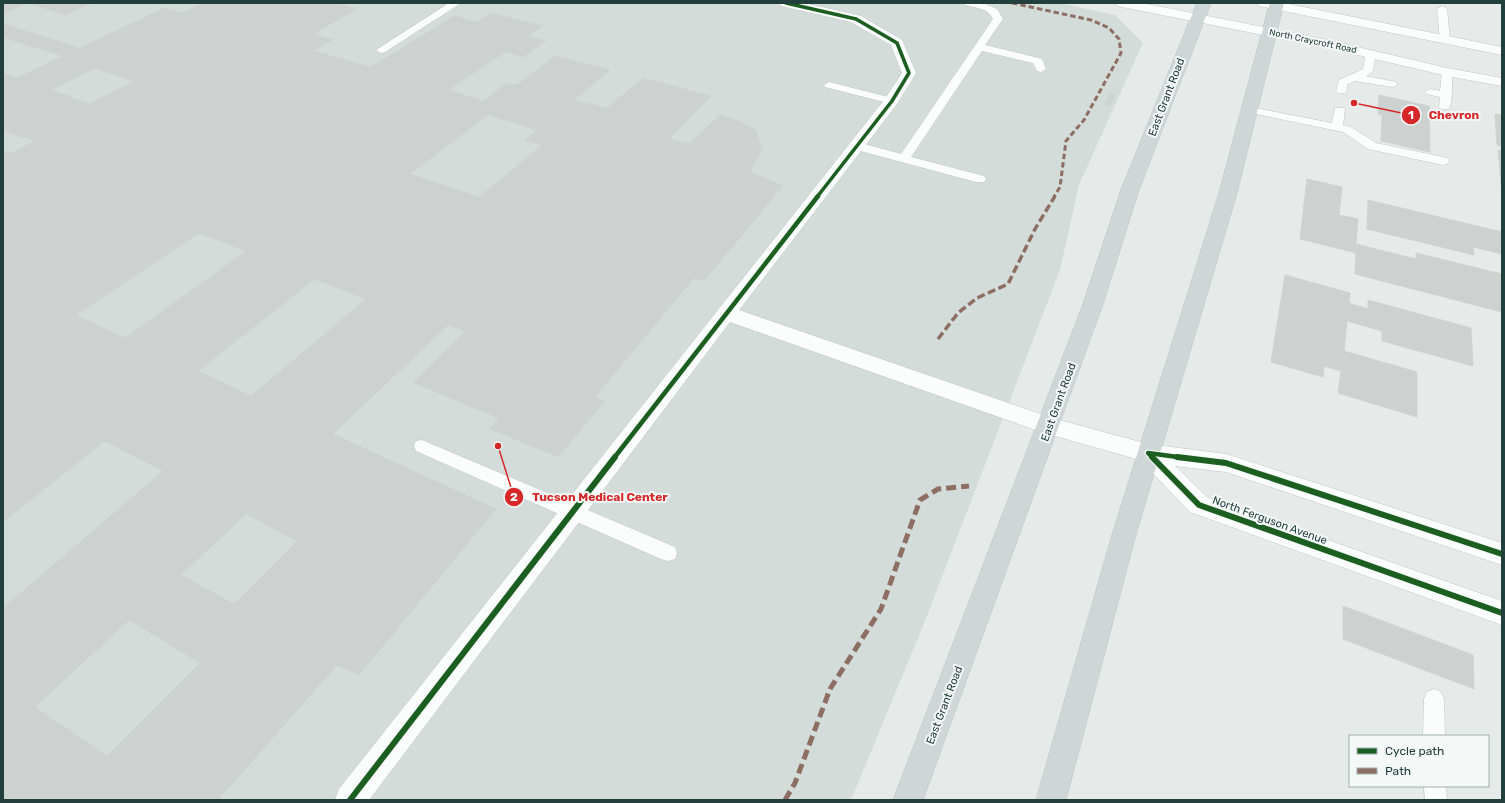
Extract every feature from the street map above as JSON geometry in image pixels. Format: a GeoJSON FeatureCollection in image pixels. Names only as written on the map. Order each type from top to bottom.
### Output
{"type":"FeatureCollection","features":[{"type":"Feature","properties":{"kind":"main road"},"geometry":{"type":"LineString","coordinates":[[1051,800],[1121,545],[1228,193],[1270,32],[1273,4]]}},
{"type":"Feature","properties":{"kind":"main road","name":"East Grant Road"},"geometry":{"type":"LineString","coordinates":[[908,800],[1049,426],[1093,304],[1130,190],[1200,10]]}},
{"type":"Feature","properties":{"kind":"street"},"geometry":{"type":"LineString","coordinates":[[350,800],[726,313],[892,101],[909,73],[897,42],[856,19],[786,3]]}},
{"type":"Feature","properties":{"kind":"street","name":"North Craycroft Road"},"geometry":{"type":"LineString","coordinates":[[1122,3],[1200,10],[1270,32],[1371,53],[1447,72],[1502,82]]}},
{"type":"Feature","properties":{"kind":"street"},"geometry":{"type":"LineString","coordinates":[[1273,4],[1502,51]]}},
{"type":"Feature","properties":{"kind":"street"},"geometry":{"type":"LineString","coordinates":[[726,313],[1049,426],[1148,453],[1226,463],[1502,554]]}},
{"type":"Feature","properties":{"kind":"street","name":"North Ferguson Avenue"},"geometry":{"type":"LineString","coordinates":[[1148,453],[1199,505],[1502,613]]}},
{"type":"Feature","properties":{"kind":"lane"},"geometry":{"type":"LineString","coordinates":[[381,50],[456,3]]}},
{"type":"Feature","properties":{"kind":"lane"},"geometry":{"type":"LineString","coordinates":[[904,159],[998,19],[994,11],[983,6],[968,3]]}},
{"type":"Feature","properties":{"kind":"lane"},"geometry":{"type":"LineString","coordinates":[[1442,9],[1445,40]]}},
{"type":"Feature","properties":{"kind":"lane"},"geometry":{"type":"LineString","coordinates":[[979,47],[1038,61],[1041,69]]}},
{"type":"Feature","properties":{"kind":"lane"},"geometry":{"type":"LineString","coordinates":[[1342,91],[1343,82],[1368,71],[1371,53]]}},
{"type":"Feature","properties":{"kind":"lane"},"geometry":{"type":"LineString","coordinates":[[1445,107],[1447,72]]}},
{"type":"Feature","properties":{"kind":"lane"},"geometry":{"type":"LineString","coordinates":[[1354,77],[1392,84]]}},
{"type":"Feature","properties":{"kind":"lane"},"geometry":{"type":"LineString","coordinates":[[829,85],[892,101]]}},
{"type":"Feature","properties":{"kind":"lane"},"geometry":{"type":"LineString","coordinates":[[1430,92],[1446,95]]}},
{"type":"Feature","properties":{"kind":"lane"},"geometry":{"type":"LineString","coordinates":[[1250,110],[1347,129],[1372,146],[1443,161]]}},
{"type":"Feature","properties":{"kind":"lane"},"geometry":{"type":"LineString","coordinates":[[1336,127],[1339,110]]}},
{"type":"Feature","properties":{"kind":"lane"},"geometry":{"type":"LineString","coordinates":[[856,146],[980,179]]}},
{"type":"Feature","properties":{"kind":"lane"},"geometry":{"type":"LineString","coordinates":[[422,446],[668,553]]}},
{"type":"Feature","properties":{"kind":"lane"},"geometry":{"type":"LineString","coordinates":[[1434,699],[1434,735]]}},
{"type":"Feature","properties":{"kind":"lane"},"geometry":{"type":"LineString","coordinates":[[1435,787],[1436,800]]}},
{"type":"Feature","properties":{"kind":"shaded area"},"geometry":{"type":"Polygon","coordinates":[[[3,3],[1059,3],[1115,15],[1143,43],[1079,185],[1060,270],[925,621],[851,800],[3,800],[3,3]]]}},
{"type":"Feature","properties":{"kind":"building"},"geometry":{"type":"Polygon","coordinates":[[[3,3],[28,3],[3,14],[3,3]]]}},
{"type":"Feature","properties":{"kind":"building"},"geometry":{"type":"Polygon","coordinates":[[[28,3],[92,3],[66,15],[28,3]]]}},
{"type":"Feature","properties":{"kind":"building"},"geometry":{"type":"Polygon","coordinates":[[[203,3],[336,3],[357,9],[313,34],[332,40],[314,51],[371,67],[454,16],[477,22],[492,13],[543,26],[528,36],[546,41],[523,57],[505,52],[448,90],[483,101],[507,83],[517,85],[555,56],[610,70],[574,100],[607,108],[643,78],[711,96],[669,139],[689,144],[720,115],[737,120],[756,130],[762,151],[750,172],[783,186],[704,281],[694,278],[595,397],[605,401],[558,457],[490,429],[499,418],[414,383],[465,331],[448,325],[333,434],[496,509],[359,675],[337,665],[218,800],[3,800],[3,608],[163,471],[105,441],[3,522],[3,154],[9,152],[12,153],[34,141],[3,130],[3,73],[17,78],[164,8],[183,13],[203,3]],[[95,68],[51,90],[90,104],[134,81],[95,68]],[[488,115],[410,174],[479,197],[542,145],[525,140],[537,130],[488,115]],[[199,233],[76,315],[125,338],[246,251],[199,233]],[[315,279],[198,371],[251,396],[366,299],[315,279]],[[246,514],[181,575],[234,604],[297,541],[246,514]],[[129,620],[35,707],[107,756],[200,663],[129,620]]]}},
{"type":"Feature","properties":{"kind":"building"},"geometry":{"type":"Polygon","coordinates":[[[3,24],[79,48],[63,56],[14,41],[3,37],[3,24]]]}},
{"type":"Feature","properties":{"kind":"building"},"geometry":{"type":"Polygon","coordinates":[[[1110,93],[1115,95],[1110,106],[1105,105],[1110,93]]]}},
{"type":"Feature","properties":{"kind":"building"},"geometry":{"type":"Polygon","coordinates":[[[1379,95],[1429,106],[1430,152],[1381,141],[1382,115],[1378,114],[1379,95]]]}},
{"type":"Feature","properties":{"kind":"building"},"geometry":{"type":"Polygon","coordinates":[[[1495,114],[1502,115],[1502,146],[1497,145],[1495,114]]]}},
{"type":"Feature","properties":{"kind":"building"},"geometry":{"type":"Polygon","coordinates":[[[1498,150],[1502,151],[1502,185],[1501,185],[1498,150]]]}},
{"type":"Feature","properties":{"kind":"building"},"geometry":{"type":"Polygon","coordinates":[[[1307,179],[1342,187],[1339,215],[1358,219],[1356,244],[1416,259],[1416,253],[1502,274],[1502,312],[1355,274],[1356,253],[1300,239],[1307,179]]]}},
{"type":"Feature","properties":{"kind":"building"},"geometry":{"type":"Polygon","coordinates":[[[1368,200],[1502,232],[1502,254],[1473,247],[1474,255],[1367,229],[1368,200]]]}},
{"type":"Feature","properties":{"kind":"building"},"geometry":{"type":"Polygon","coordinates":[[[1285,275],[1350,293],[1349,303],[1368,309],[1368,300],[1471,328],[1473,366],[1382,341],[1382,331],[1347,321],[1344,351],[1417,372],[1417,417],[1338,393],[1341,371],[1324,366],[1323,377],[1271,362],[1285,275]]]}},
{"type":"Feature","properties":{"kind":"building"},"geometry":{"type":"Polygon","coordinates":[[[1343,606],[1473,655],[1474,689],[1343,639],[1343,606]]]}},
{"type":"Feature","properties":{"kind":"marked path"},"geometry":{"type":"LineString","coordinates":[[938,339],[958,313],[977,298],[1008,284],[1035,229],[1060,187],[1066,141],[1084,120],[1121,53],[1119,39],[1109,28],[1091,20],[1012,3]]}},
{"type":"Feature","properties":{"kind":"marked path"},"geometry":{"type":"LineString","coordinates":[[785,800],[795,783],[830,689],[881,609],[920,500],[938,489],[969,486]]}},
{"type":"Feature","properties":{"kind":"cycle path"},"geometry":{"type":"LineString","coordinates":[[350,800],[726,313],[892,101],[909,73],[897,43],[856,19],[786,3]]}},
{"type":"Feature","properties":{"kind":"cycle path"},"geometry":{"type":"LineString","coordinates":[[1502,554],[1226,463],[1148,453],[1199,505],[1502,613]]}},
{"type":"Feature","properties":{"kind":"place","name":"Chevron"},"geometry":{"type":"Point","coordinates":[1354,103]}},
{"type":"Feature","properties":{"kind":"place","name":"Tucson Medical Center"},"geometry":{"type":"Point","coordinates":[498,446]}}]}
